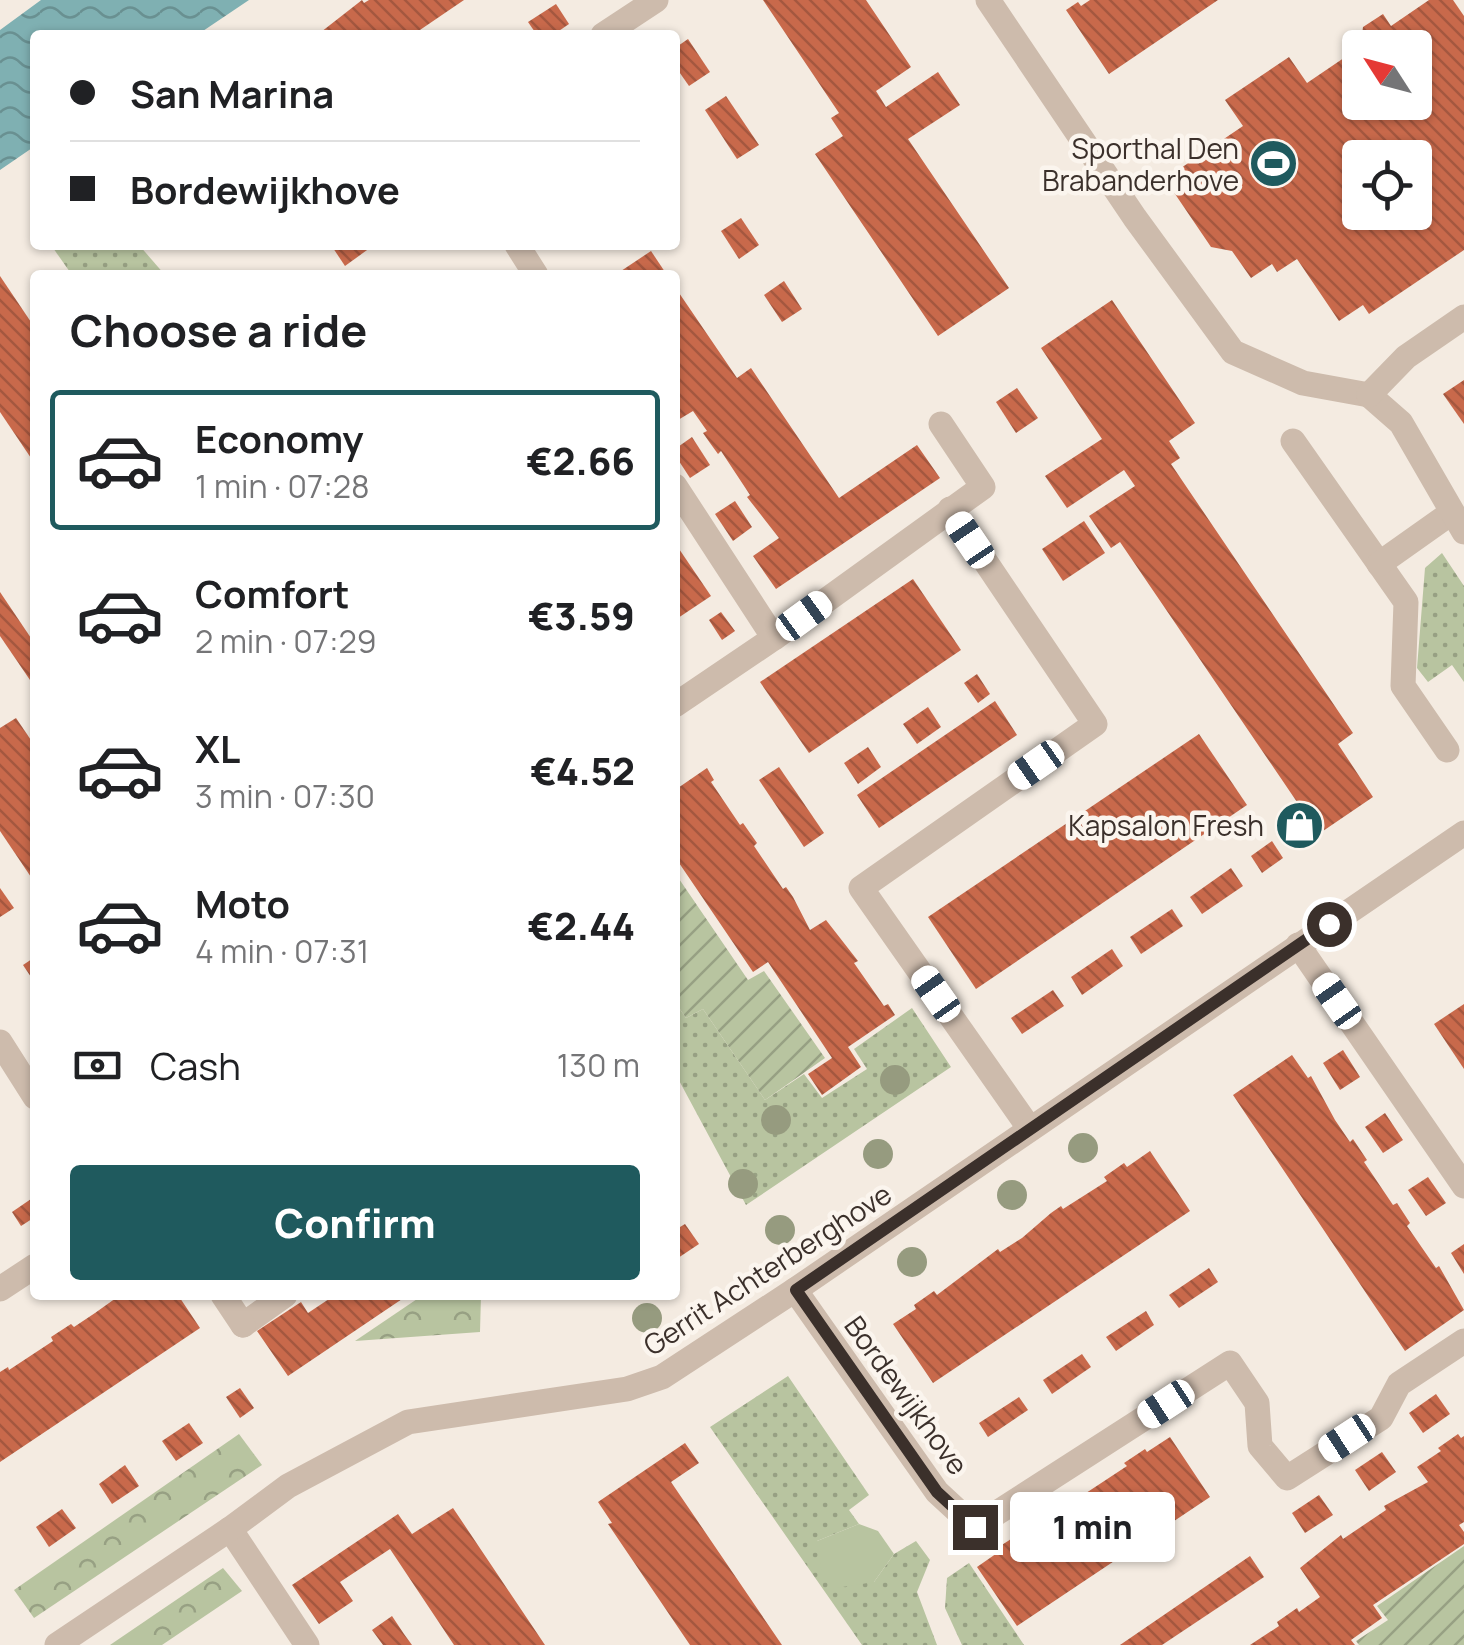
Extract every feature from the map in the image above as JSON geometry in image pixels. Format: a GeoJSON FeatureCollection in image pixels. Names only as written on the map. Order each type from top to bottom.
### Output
{"type":"FeatureCollection","features":[{"type":"Feature","properties":{"kind":"street"},"geometry":{"type":"LineString","coordinates":[[611,30],[656,0]]}},
{"type":"Feature","properties":{"kind":"street"},"geometry":{"type":"LineString","coordinates":[[988,0],[1135,218],[1233,352],[1303,383],[1369,395],[1401,423],[1457,522],[1378,564]]}},
{"type":"Feature","properties":{"kind":"street"},"geometry":{"type":"LineString","coordinates":[[1369,395],[1406,357],[1464,317]]}},
{"type":"Feature","properties":{"kind":"street"},"geometry":{"type":"LineString","coordinates":[[680,701],[774,638],[983,486],[941,424]]}},
{"type":"Feature","properties":{"kind":"street"},"geometry":{"type":"LineString","coordinates":[[1293,441],[1406,602],[1403,686],[1448,750]]}},
{"type":"Feature","properties":{"kind":"street"},"geometry":{"type":"LineString","coordinates":[[680,494],[774,638]]}},
{"type":"Feature","properties":{"kind":"street"},"geometry":{"type":"LineString","coordinates":[[950,509],[1095,724],[861,888],[1030,1129]]}},
{"type":"Feature","properties":{"kind":"street","name":"Gerrit Achterberghove"},"geometry":{"type":"LineString","coordinates":[[56,1645],[288,1486],[408,1422],[626,1389],[662,1377],[796,1290],[1464,833]]}},
{"type":"Feature","properties":{"kind":"street"},"geometry":{"type":"LineString","coordinates":[[1298,945],[1464,1186]]}},
{"type":"Feature","properties":{"kind":"street"},"geometry":{"type":"LineString","coordinates":[[0,1042],[30,1089]]}},
{"type":"Feature","properties":{"kind":"street"},"geometry":{"type":"LineString","coordinates":[[0,1289],[30,1269]]}},
{"type":"Feature","properties":{"kind":"street","name":"Bordewijkhove"},"geometry":{"type":"LineString","coordinates":[[796,1290],[937,1492],[975,1527],[1230,1363],[1258,1403],[1260,1446],[1288,1478],[1380,1418],[1399,1384],[1464,1341]]}},
{"type":"Feature","properties":{"kind":"street"},"geometry":{"type":"LineString","coordinates":[[226,1300],[243,1325],[278,1300]]}},
{"type":"Feature","properties":{"kind":"street"},"geometry":{"type":"LineString","coordinates":[[230,1529],[307,1645]]}},
{"type":"Feature","properties":{"kind":"green space"},"geometry":{"type":"Polygon","coordinates":[[[54,250],[143,250],[161,270],[68,270],[54,250]]]}},
{"type":"Feature","properties":{"kind":"green space"},"geometry":{"type":"Polygon","coordinates":[[[1442,553],[1464,586],[1464,682],[1452,665],[1428,682],[1417,668],[1425,568],[1442,553]]]}},
{"type":"Feature","properties":{"kind":"green space"},"geometry":{"type":"Polygon","coordinates":[[[680,880],[748,980],[764,971],[825,1058],[765,1100],[703,1009],[686,1018],[680,1009],[680,880]]]}},
{"type":"Feature","properties":{"kind":"green space"},"geometry":{"type":"Polygon","coordinates":[[[912,1008],[951,1067],[746,1205],[680,1082],[680,1009],[686,1018],[703,1009],[765,1100],[804,1074],[822,1098],[867,1069],[854,1049],[912,1008]]]}},
{"type":"Feature","properties":{"kind":"green space"},"geometry":{"type":"Polygon","coordinates":[[[416,1300],[481,1300],[480,1332],[355,1341],[416,1300]]]}},
{"type":"Feature","properties":{"kind":"green space"},"geometry":{"type":"Polygon","coordinates":[[[788,1376],[869,1495],[849,1510],[859,1524],[817,1541],[874,1582],[894,1554],[916,1541],[930,1560],[917,1592],[937,1645],[862,1645],[710,1427],[788,1376]]]}},
{"type":"Feature","properties":{"kind":"green space"},"geometry":{"type":"Polygon","coordinates":[[[239,1434],[262,1465],[34,1618],[14,1590],[239,1434]]]}},
{"type":"Feature","properties":{"kind":"green space"},"geometry":{"type":"Polygon","coordinates":[[[859,1524],[878,1531],[894,1554],[874,1582],[836,1588],[821,1569],[817,1541],[859,1524]]]}},
{"type":"Feature","properties":{"kind":"green space"},"geometry":{"type":"Polygon","coordinates":[[[1464,1546],[1464,1645],[1359,1645],[1356,1641],[1388,1620],[1377,1606],[1464,1546]]]}},
{"type":"Feature","properties":{"kind":"green space"},"geometry":{"type":"Polygon","coordinates":[[[969,1563],[1024,1645],[962,1645],[945,1608],[947,1578],[969,1563]]]}},
{"type":"Feature","properties":{"kind":"green space"},"geometry":{"type":"Polygon","coordinates":[[[223,1568],[242,1591],[162,1645],[110,1645],[223,1568]]]}},
{"type":"Feature","properties":{"kind":"water"},"geometry":{"type":"Polygon","coordinates":[[[41,0],[249,0],[204,30],[30,30],[30,149],[0,170],[0,30],[41,0]]]}},
{"type":"Feature","properties":{"kind":"building"},"geometry":{"type":"Polygon","coordinates":[[[362,0],[464,0],[420,30],[324,30],[362,0]]]}},
{"type":"Feature","properties":{"kind":"building"},"geometry":{"type":"Polygon","coordinates":[[[763,0],[866,0],[911,67],[876,91],[886,107],[938,72],[960,105],[908,139],[1009,288],[938,336],[815,154],[843,136],[831,118],[839,113],[763,0]]]}},
{"type":"Feature","properties":{"kind":"building"},"geometry":{"type":"Polygon","coordinates":[[[1090,0],[1218,0],[1109,74],[1066,10],[1090,0]]]}},
{"type":"Feature","properties":{"kind":"building","name":"Sporthal Den Brabanderhove"},"geometry":{"type":"Polygon","coordinates":[[[1429,0],[1453,0],[1464,16],[1464,250],[1369,314],[1363,305],[1339,321],[1297,259],[1277,272],[1272,264],[1251,278],[1232,251],[1211,247],[1173,191],[1178,170],[1243,126],[1225,100],[1289,57],[1307,83],[1342,59],[1342,120],[1432,120],[1432,30],[1363,30],[1363,27],[1383,14],[1391,26],[1429,0]]]}},
{"type":"Feature","properties":{"kind":"building"},"geometry":{"type":"Polygon","coordinates":[[[556,4],[569,24],[560,30],[534,30],[528,22],[556,4]]]}},
{"type":"Feature","properties":{"kind":"building"},"geometry":{"type":"Polygon","coordinates":[[[688,39],[710,72],[689,86],[680,73],[680,45],[688,39]]]}},
{"type":"Feature","properties":{"kind":"building"},"geometry":{"type":"Polygon","coordinates":[[[726,96],[759,145],[737,159],[705,110],[726,96]]]}},
{"type":"Feature","properties":{"kind":"building"},"geometry":{"type":"Polygon","coordinates":[[[741,218],[759,245],[739,259],[721,231],[741,218]]]}},
{"type":"Feature","properties":{"kind":"building"},"geometry":{"type":"Polygon","coordinates":[[[334,250],[367,250],[345,266],[334,250]]]}},
{"type":"Feature","properties":{"kind":"building"},"geometry":{"type":"Polygon","coordinates":[[[651,251],[664,270],[622,270],[651,251]]]}},
{"type":"Feature","properties":{"kind":"building"},"geometry":{"type":"Polygon","coordinates":[[[0,276],[30,321],[30,457],[0,412],[0,276]]]}},
{"type":"Feature","properties":{"kind":"building"},"geometry":{"type":"Polygon","coordinates":[[[784,281],[802,309],[782,322],[764,295],[784,281]]]}},
{"type":"Feature","properties":{"kind":"building"},"geometry":{"type":"Polygon","coordinates":[[[680,294],[737,378],[751,368],[839,498],[917,445],[940,478],[776,589],[753,556],[779,538],[747,497],[750,495],[721,451],[718,454],[703,433],[707,431],[693,411],[680,419],[680,294]]]}},
{"type":"Feature","properties":{"kind":"building"},"geometry":{"type":"Polygon","coordinates":[[[1112,300],[1195,423],[1169,441],[1180,458],[1171,464],[1353,733],[1338,744],[1373,797],[1298,848],[1277,816],[1297,802],[1120,542],[1111,548],[1089,516],[1135,486],[1124,470],[1067,508],[1045,476],[1102,439],[1041,348],[1112,300]]]}},
{"type":"Feature","properties":{"kind":"building"},"geometry":{"type":"Polygon","coordinates":[[[1464,380],[1464,424],[1443,394],[1464,380]]]}},
{"type":"Feature","properties":{"kind":"building"},"geometry":{"type":"Polygon","coordinates":[[[1017,388],[1038,418],[1016,433],[996,402],[1017,388]]]}},
{"type":"Feature","properties":{"kind":"building"},"geometry":{"type":"Polygon","coordinates":[[[692,437],[710,465],[690,478],[680,463],[680,445],[692,437]]]}},
{"type":"Feature","properties":{"kind":"building"},"geometry":{"type":"Polygon","coordinates":[[[735,501],[752,527],[733,541],[715,514],[735,501]]]}},
{"type":"Feature","properties":{"kind":"building"},"geometry":{"type":"Polygon","coordinates":[[[1084,521],[1105,553],[1063,581],[1042,549],[1084,521]]]}},
{"type":"Feature","properties":{"kind":"building"},"geometry":{"type":"Polygon","coordinates":[[[680,550],[711,596],[680,617],[680,550]]]}},
{"type":"Feature","properties":{"kind":"building"},"geometry":{"type":"Polygon","coordinates":[[[913,579],[961,650],[809,753],[760,682],[913,579]]]}},
{"type":"Feature","properties":{"kind":"building"},"geometry":{"type":"Polygon","coordinates":[[[0,592],[30,637],[30,680],[0,636],[0,592]]]}},
{"type":"Feature","properties":{"kind":"building"},"geometry":{"type":"Polygon","coordinates":[[[721,612],[735,631],[722,640],[709,620],[721,612]]]}},
{"type":"Feature","properties":{"kind":"building"},"geometry":{"type":"Polygon","coordinates":[[[977,674],[990,694],[978,703],[964,683],[977,674]]]}},
{"type":"Feature","properties":{"kind":"building"},"geometry":{"type":"Polygon","coordinates":[[[995,701],[1017,735],[879,828],[857,795],[995,701]]]}},
{"type":"Feature","properties":{"kind":"building"},"geometry":{"type":"Polygon","coordinates":[[[928,707],[941,727],[917,744],[903,724],[928,707]]]}},
{"type":"Feature","properties":{"kind":"building"},"geometry":{"type":"Polygon","coordinates":[[[16,718],[30,739],[30,876],[0,831],[0,728],[16,718]]]}},
{"type":"Feature","properties":{"kind":"building"},"geometry":{"type":"Polygon","coordinates":[[[1199,734],[1247,805],[976,989],[928,917],[1199,734]]]}},
{"type":"Feature","properties":{"kind":"building"},"geometry":{"type":"Polygon","coordinates":[[[868,747],[881,767],[858,784],[844,763],[868,747]]]}},
{"type":"Feature","properties":{"kind":"building"},"geometry":{"type":"Polygon","coordinates":[[[779,767],[824,833],[804,847],[759,780],[779,767]]]}},
{"type":"Feature","properties":{"kind":"building"},"geometry":{"type":"Polygon","coordinates":[[[707,768],[714,780],[711,782],[757,843],[754,846],[783,889],[786,887],[793,897],[810,930],[826,920],[858,961],[854,963],[884,1006],[888,1004],[895,1015],[848,1047],[861,1067],[822,1095],[808,1074],[832,1058],[768,962],[753,972],[680,864],[680,787],[707,768]]]}},
{"type":"Feature","properties":{"kind":"building"},"geometry":{"type":"Polygon","coordinates":[[[1272,841],[1283,858],[1262,873],[1251,856],[1272,841]]]}},
{"type":"Feature","properties":{"kind":"building"},"geometry":{"type":"Polygon","coordinates":[[[1231,868],[1243,886],[1202,914],[1190,897],[1231,868]]]}},
{"type":"Feature","properties":{"kind":"building"},"geometry":{"type":"Polygon","coordinates":[[[0,888],[14,908],[0,917],[0,888]]]}},
{"type":"Feature","properties":{"kind":"building"},"geometry":{"type":"Polygon","coordinates":[[[1172,909],[1183,926],[1141,954],[1130,937],[1172,909]]]}},
{"type":"Feature","properties":{"kind":"building"},"geometry":{"type":"Polygon","coordinates":[[[1112,949],[1123,966],[1082,995],[1071,977],[1112,949]]]}},
{"type":"Feature","properties":{"kind":"building"},"geometry":{"type":"Polygon","coordinates":[[[1053,990],[1064,1006],[1022,1034],[1011,1018],[1053,990]]]}},
{"type":"Feature","properties":{"kind":"building"},"geometry":{"type":"Polygon","coordinates":[[[1464,1004],[1464,1069],[1434,1024],[1464,1004]]]}},
{"type":"Feature","properties":{"kind":"building"},"geometry":{"type":"Polygon","coordinates":[[[1343,1050],[1360,1077],[1340,1090],[1323,1063],[1343,1050]]]}},
{"type":"Feature","properties":{"kind":"building"},"geometry":{"type":"Polygon","coordinates":[[[1292,1055],[1308,1078],[1311,1076],[1335,1120],[1350,1142],[1353,1139],[1393,1205],[1397,1203],[1410,1223],[1407,1226],[1436,1268],[1439,1266],[1464,1310],[1405,1351],[1233,1095],[1292,1055]]]}},
{"type":"Feature","properties":{"kind":"building"},"geometry":{"type":"Polygon","coordinates":[[[1385,1113],[1403,1140],[1383,1153],[1365,1127],[1385,1113]]]}},
{"type":"Feature","properties":{"kind":"building"},"geometry":{"type":"Polygon","coordinates":[[[1150,1151],[1190,1211],[933,1383],[893,1324],[934,1291],[937,1295],[998,1249],[1000,1252],[1022,1238],[1061,1206],[1063,1209],[1107,1181],[1104,1177],[1124,1163],[1127,1167],[1150,1151]]]}},
{"type":"Feature","properties":{"kind":"building"},"geometry":{"type":"Polygon","coordinates":[[[1428,1177],[1446,1203],[1426,1216],[1408,1190],[1428,1177]]]}},
{"type":"Feature","properties":{"kind":"building"},"geometry":{"type":"Polygon","coordinates":[[[30,1200],[30,1220],[21,1226],[12,1212],[30,1200]]]}},
{"type":"Feature","properties":{"kind":"building"},"geometry":{"type":"Polygon","coordinates":[[[685,1224],[699,1244],[680,1257],[680,1227],[685,1224]]]}},
{"type":"Feature","properties":{"kind":"building"},"geometry":{"type":"Polygon","coordinates":[[[1464,1244],[1464,1274],[1451,1253],[1464,1244]]]}},
{"type":"Feature","properties":{"kind":"building"},"geometry":{"type":"Polygon","coordinates":[[[1209,1268],[1218,1282],[1179,1308],[1169,1295],[1209,1268]]]}},
{"type":"Feature","properties":{"kind":"building"},"geometry":{"type":"Polygon","coordinates":[[[113,1300],[181,1300],[200,1328],[0,1462],[0,1372],[53,1341],[51,1337],[71,1324],[74,1327],[113,1300]]]}},
{"type":"Feature","properties":{"kind":"building"},"geometry":{"type":"Polygon","coordinates":[[[328,1300],[401,1300],[288,1376],[257,1331],[301,1302],[308,1313],[328,1300]]]}},
{"type":"Feature","properties":{"kind":"building"},"geometry":{"type":"Polygon","coordinates":[[[1146,1311],[1154,1325],[1116,1351],[1106,1337],[1146,1311]]]}},
{"type":"Feature","properties":{"kind":"building"},"geometry":{"type":"Polygon","coordinates":[[[1082,1354],[1091,1367],[1052,1394],[1043,1380],[1082,1354]]]}},
{"type":"Feature","properties":{"kind":"building"},"geometry":{"type":"Polygon","coordinates":[[[240,1388],[254,1408],[240,1418],[226,1397],[240,1388]]]}},
{"type":"Feature","properties":{"kind":"building"},"geometry":{"type":"Polygon","coordinates":[[[1436,1394],[1450,1414],[1423,1433],[1409,1413],[1436,1394]]]}},
{"type":"Feature","properties":{"kind":"building"},"geometry":{"type":"Polygon","coordinates":[[[1019,1397],[1028,1410],[988,1437],[979,1423],[1019,1397]]]}},
{"type":"Feature","properties":{"kind":"building"},"geometry":{"type":"Polygon","coordinates":[[[189,1423],[203,1443],[176,1461],[162,1441],[189,1423]]]}},
{"type":"Feature","properties":{"kind":"building"},"geometry":{"type":"Polygon","coordinates":[[[1458,1434],[1464,1436],[1464,1522],[1459,1525],[1464,1532],[1464,1544],[1373,1605],[1382,1618],[1351,1640],[1355,1645],[1250,1645],[1279,1626],[1277,1622],[1297,1608],[1299,1612],[1320,1597],[1300,1568],[1341,1535],[1343,1539],[1386,1510],[1384,1506],[1428,1482],[1417,1467],[1458,1434]]]}},
{"type":"Feature","properties":{"kind":"building"},"geometry":{"type":"Polygon","coordinates":[[[1170,1437],[1210,1497],[1017,1626],[977,1567],[1000,1551],[997,1548],[1018,1534],[1020,1538],[1082,1492],[1083,1495],[1127,1466],[1124,1463],[1170,1437]]]}},
{"type":"Feature","properties":{"kind":"building"},"geometry":{"type":"Polygon","coordinates":[[[685,1443],[699,1463],[671,1482],[782,1645],[690,1645],[608,1524],[612,1523],[598,1502],[685,1443]]]}},
{"type":"Feature","properties":{"kind":"building"},"geometry":{"type":"Polygon","coordinates":[[[1382,1452],[1396,1472],[1369,1491],[1355,1470],[1382,1452]]]}},
{"type":"Feature","properties":{"kind":"building"},"geometry":{"type":"Polygon","coordinates":[[[125,1465],[139,1486],[112,1504],[99,1484],[125,1465]]]}},
{"type":"Feature","properties":{"kind":"building"},"geometry":{"type":"Polygon","coordinates":[[[1319,1495],[1333,1515],[1305,1533],[1292,1513],[1319,1495]]]}},
{"type":"Feature","properties":{"kind":"building"},"geometry":{"type":"Polygon","coordinates":[[[453,1508],[545,1645],[454,1645],[390,1549],[340,1582],[353,1601],[319,1624],[292,1585],[398,1514],[412,1534],[453,1508]]]}},
{"type":"Feature","properties":{"kind":"building"},"geometry":{"type":"Polygon","coordinates":[[[62,1509],[76,1528],[49,1547],[36,1527],[62,1509]]]}},
{"type":"Feature","properties":{"kind":"building"},"geometry":{"type":"Polygon","coordinates":[[[1250,1556],[1264,1577],[1162,1645],[1120,1645],[1250,1556]]]}},
{"type":"Feature","properties":{"kind":"building"},"geometry":{"type":"Polygon","coordinates":[[[392,1616],[412,1645],[383,1645],[372,1630],[392,1616]]]}},
{"type":"Feature","properties":{"kind":"place","name":"Sporthal Den Brabanderhove"},"geometry":{"type":"Point","coordinates":[1274,164]}},
{"type":"Feature","properties":{"kind":"place","name":"Kapsalon Fresh"},"geometry":{"type":"Point","coordinates":[1299,825]}},
{"type":"Feature","properties":{"kind":"route"},"geometry":{"type":"LineString","coordinates":[[975,1527],[937,1492],[796,1290],[1329,924]]}}]}
